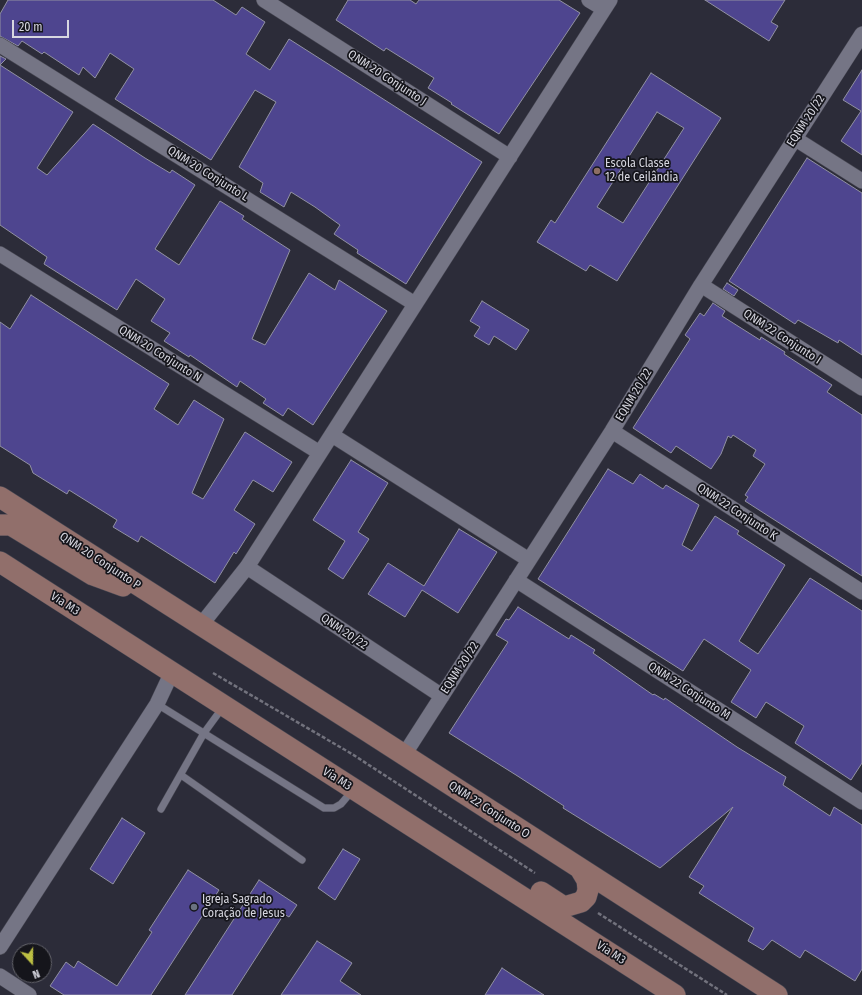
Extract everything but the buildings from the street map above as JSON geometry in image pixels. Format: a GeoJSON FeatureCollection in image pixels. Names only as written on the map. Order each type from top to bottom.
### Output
{"type":"FeatureCollection","features":[{"type":"Feature","properties":{"kind":"main road","name":"QNM 20 Conjunto P"},"geometry":{"type":"LineString","coordinates":[[0,497],[201,625]]}},
{"type":"Feature","properties":{"kind":"main road"},"geometry":{"type":"LineString","coordinates":[[0,525],[11,525],[93,575],[163,601]]}},
{"type":"Feature","properties":{"kind":"main road","name":"Via M3"},"geometry":{"type":"LineString","coordinates":[[0,562],[675,995]]}},
{"type":"Feature","properties":{"kind":"main road","name":"QNM 22 Conjunto O"},"geometry":{"type":"LineString","coordinates":[[201,625],[777,995]]}},
{"type":"Feature","properties":{"kind":"main road"},"geometry":{"type":"LineString","coordinates":[[428,836],[484,856],[564,907],[581,902],[586,897],[588,890],[587,880],[581,870]]}},
{"type":"Feature","properties":{"kind":"street","name":"QNM 20 Conjunto J"},"geometry":{"type":"LineString","coordinates":[[264,0],[510,157]]}},
{"type":"Feature","properties":{"kind":"street"},"geometry":{"type":"LineString","coordinates":[[201,625],[247,567],[607,5],[589,0]]}},
{"type":"Feature","properties":{"kind":"street","name":"EQNM 20/22"},"geometry":{"type":"LineString","coordinates":[[404,755],[612,431],[701,285],[862,34]]}},
{"type":"Feature","properties":{"kind":"street","name":"QNM 20 Conjunto L"},"geometry":{"type":"LineString","coordinates":[[0,45],[415,304]]}},
{"type":"Feature","properties":{"kind":"street"},"geometry":{"type":"LineString","coordinates":[[794,138],[862,181]]}},
{"type":"Feature","properties":{"kind":"street","name":"QNM 20 Conjunto N"},"geometry":{"type":"LineString","coordinates":[[0,254],[320,453]]}},
{"type":"Feature","properties":{"kind":"street","name":"QNM 22 Conjunto I"},"geometry":{"type":"LineString","coordinates":[[701,285],[862,388]]}},
{"type":"Feature","properties":{"kind":"street","name":"QNM 22 Conjunto K"},"geometry":{"type":"LineString","coordinates":[[612,431],[862,592]]}},
{"type":"Feature","properties":{"kind":"street"},"geometry":{"type":"LineString","coordinates":[[332,434],[529,560]]}},
{"type":"Feature","properties":{"kind":"street","name":"QNM 20/22"},"geometry":{"type":"LineString","coordinates":[[247,567],[442,696]]}},
{"type":"Feature","properties":{"kind":"street","name":"QNM 22 Conjunto M"},"geometry":{"type":"LineString","coordinates":[[516,580],[862,802]]}},
{"type":"Feature","properties":{"kind":"street"},"geometry":{"type":"LineString","coordinates":[[0,947],[157,704],[172,672]]}},
{"type":"Feature","properties":{"kind":"street"},"geometry":{"type":"LineString","coordinates":[[0,976],[29,995]]}},
{"type":"Feature","properties":{"kind":"lane"},"geometry":{"type":"LineString","coordinates":[[157,704],[324,808],[334,808],[341,804],[353,789]]}},
{"type":"Feature","properties":{"kind":"lane"},"geometry":{"type":"LineString","coordinates":[[161,810],[204,733],[223,706]]}},
{"type":"Feature","properties":{"kind":"lane"},"geometry":{"type":"LineString","coordinates":[[181,775],[302,860]]}},
{"type":"Feature","properties":{"kind":"path"},"geometry":{"type":"LineString","coordinates":[[208,670],[352,754],[542,877]]}},
{"type":"Feature","properties":{"kind":"path"},"geometry":{"type":"LineString","coordinates":[[581,902],[727,995]]}},
{"type":"Feature","properties":{"kind":"place","name":"Escola Classe 12 de Ceilândia"},"geometry":{"type":"Point","coordinates":[597,171]}},
{"type":"Feature","properties":{"kind":"place","name":"Igreja Sagrado Coração de Jesus"},"geometry":{"type":"Point","coordinates":[194,907]}}]}
